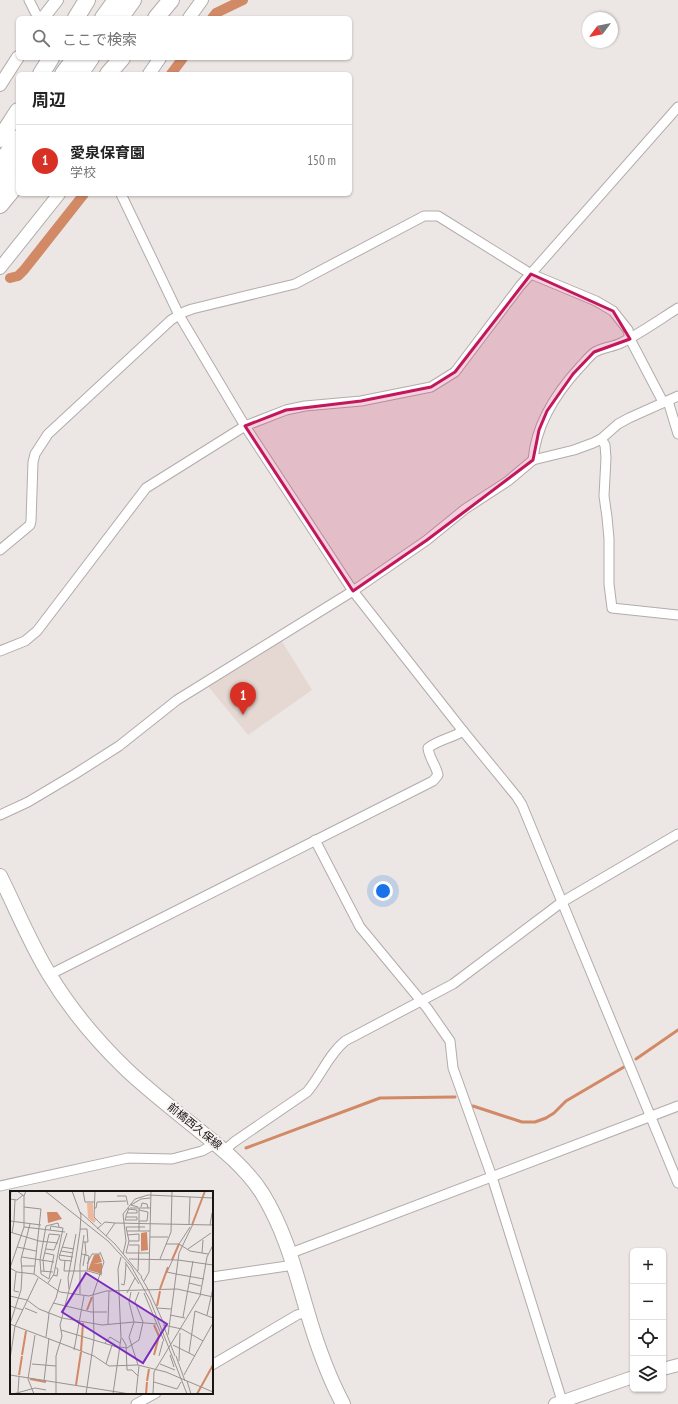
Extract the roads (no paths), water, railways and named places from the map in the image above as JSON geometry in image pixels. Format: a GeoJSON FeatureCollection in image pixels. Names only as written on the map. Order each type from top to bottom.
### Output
{"type":"FeatureCollection","features":[{"type":"Feature","properties":{"kind":"highway"},"geometry":{"type":"LineString","coordinates":[[77,16],[86,0]]}},
{"type":"Feature","properties":{"kind":"highway"},"geometry":{"type":"LineString","coordinates":[[104,16],[116,0]]}},
{"type":"Feature","properties":{"kind":"highway"},"geometry":{"type":"LineString","coordinates":[[121,16],[133,0]]}},
{"type":"Feature","properties":{"kind":"highway"},"geometry":{"type":"LineString","coordinates":[[158,16],[171,0]]}},
{"type":"Feature","properties":{"kind":"highway"},"geometry":{"type":"LineString","coordinates":[[42,72],[50,60]]}},
{"type":"Feature","properties":{"kind":"highway"},"geometry":{"type":"LineString","coordinates":[[64,72],[74,60]]}},
{"type":"Feature","properties":{"kind":"highway"},"geometry":{"type":"LineString","coordinates":[[81,72],[90,60]]}},
{"type":"Feature","properties":{"kind":"highway"},"geometry":{"type":"LineString","coordinates":[[110,72],[120,60]]}},
{"type":"Feature","properties":{"kind":"highway"},"geometry":{"type":"LineString","coordinates":[[0,139],[16,114]]}},
{"type":"Feature","properties":{"kind":"highway"},"geometry":{"type":"LineString","coordinates":[[0,164],[16,141]]}},
{"type":"Feature","properties":{"kind":"highway"},"geometry":{"type":"LineString","coordinates":[[0,184],[16,162]]}},
{"type":"Feature","properties":{"kind":"highway"},"geometry":{"type":"LineString","coordinates":[[0,205],[16,185]]}},
{"type":"Feature","properties":{"kind":"main road","name":"前橋西久保線"},"geometry":{"type":"LineString","coordinates":[[0,876],[49,975],[75,1013],[112,1056],[220,1147],[249,1176],[262,1193],[275,1216],[292,1259],[322,1358],[343,1404]]}},
{"type":"Feature","properties":{"kind":"street"},"geometry":{"type":"LineString","coordinates":[[29,0],[37,16]]}},
{"type":"Feature","properties":{"kind":"street"},"geometry":{"type":"LineString","coordinates":[[45,16],[57,0]]}},
{"type":"Feature","properties":{"kind":"street"},"geometry":{"type":"LineString","coordinates":[[190,16],[202,0]]}},
{"type":"Feature","properties":{"kind":"street"},"geometry":{"type":"LineString","coordinates":[[0,85],[16,60]]}},
{"type":"Feature","properties":{"kind":"street"},"geometry":{"type":"LineString","coordinates":[[150,72],[159,60]]}},
{"type":"Feature","properties":{"kind":"street"},"geometry":{"type":"LineString","coordinates":[[0,651],[25,641],[37,631],[146,488],[245,426],[286,410],[305,406],[361,401],[431,387],[455,372],[520,286],[678,108]]}},
{"type":"Feature","properties":{"kind":"street"},"geometry":{"type":"LineString","coordinates":[[0,268],[57,196]]}},
{"type":"Feature","properties":{"kind":"street"},"geometry":{"type":"LineString","coordinates":[[122,196],[179,315],[245,426],[353,591],[522,805],[678,1183]]}},
{"type":"Feature","properties":{"kind":"street"},"geometry":{"type":"LineString","coordinates":[[0,550],[30,525],[32,471],[34,458],[48,434],[166,325],[179,315],[192,309],[295,284],[424,216],[438,216],[531,274],[596,301],[614,311],[628,330],[630,339],[665,402],[678,434]]}},
{"type":"Feature","properties":{"kind":"street"},"geometry":{"type":"LineString","coordinates":[[533,460],[539,430],[547,411],[573,374],[594,352],[630,339],[678,308]]}},
{"type":"Feature","properties":{"kind":"street"},"geometry":{"type":"LineString","coordinates":[[0,815],[28,802],[119,746],[177,700],[353,591],[427,540],[465,508],[508,481],[533,460],[574,450],[601,439],[618,424],[678,396]]}},
{"type":"Feature","properties":{"kind":"street"},"geometry":{"type":"LineString","coordinates":[[601,439],[604,445],[606,458],[604,496],[608,524],[609,584],[612,608],[678,615]]}},
{"type":"Feature","properties":{"kind":"street"},"geometry":{"type":"LineString","coordinates":[[49,975],[433,781],[438,775],[437,769],[428,753],[428,748],[456,736],[463,731]]}},
{"type":"Feature","properties":{"kind":"street"},"geometry":{"type":"LineString","coordinates":[[0,1186],[128,1158],[172,1159],[234,1142],[307,1092],[314,1084],[332,1055],[345,1041],[453,984],[562,902],[678,834]]}},
{"type":"Feature","properties":{"kind":"street"},"geometry":{"type":"LineString","coordinates":[[316,840],[355,919],[420,1002],[427,1008],[450,1041],[453,1068],[492,1177],[560,1403],[630,1378]]}},
{"type":"Feature","properties":{"kind":"street"},"geometry":{"type":"LineString","coordinates":[[213,1277],[292,1259],[492,1177],[678,1106]]}},
{"type":"Feature","properties":{"kind":"street"},"geometry":{"type":"LineString","coordinates":[[213,1364],[297,1315],[307,1312]]}},
{"type":"Feature","properties":{"kind":"street"},"geometry":{"type":"LineString","coordinates":[[666,1368],[678,1365]]}},
{"type":"Feature","properties":{"kind":"street"},"geometry":{"type":"LineString","coordinates":[[136,1404],[154,1394]]}},
{"type":"Feature","properties":{"kind":"waterway"},"geometry":{"type":"LineString","coordinates":[[214,16],[216,13],[243,0]]}},
{"type":"Feature","properties":{"kind":"waterway"},"geometry":{"type":"LineString","coordinates":[[172,72],[182,60]]}},
{"type":"Feature","properties":{"kind":"waterway"},"geometry":{"type":"LineString","coordinates":[[10,278],[18,276],[24,270],[82,196]]}},
{"type":"Feature","properties":{"kind":"waterway"},"geometry":{"type":"LineString","coordinates":[[636,1059],[678,1030]]}},
{"type":"Feature","properties":{"kind":"waterway"},"geometry":{"type":"LineString","coordinates":[[473,1106],[522,1122],[535,1122],[546,1118],[554,1113],[566,1101],[624,1067]]}},
{"type":"Feature","properties":{"kind":"waterway"},"geometry":{"type":"LineString","coordinates":[[246,1148],[380,1098],[455,1097]]}},
{"type":"Feature","properties":{"kind":"place","name":"愛泉保育園"},"geometry":{"type":"Point","coordinates":[243,715]}}]}
